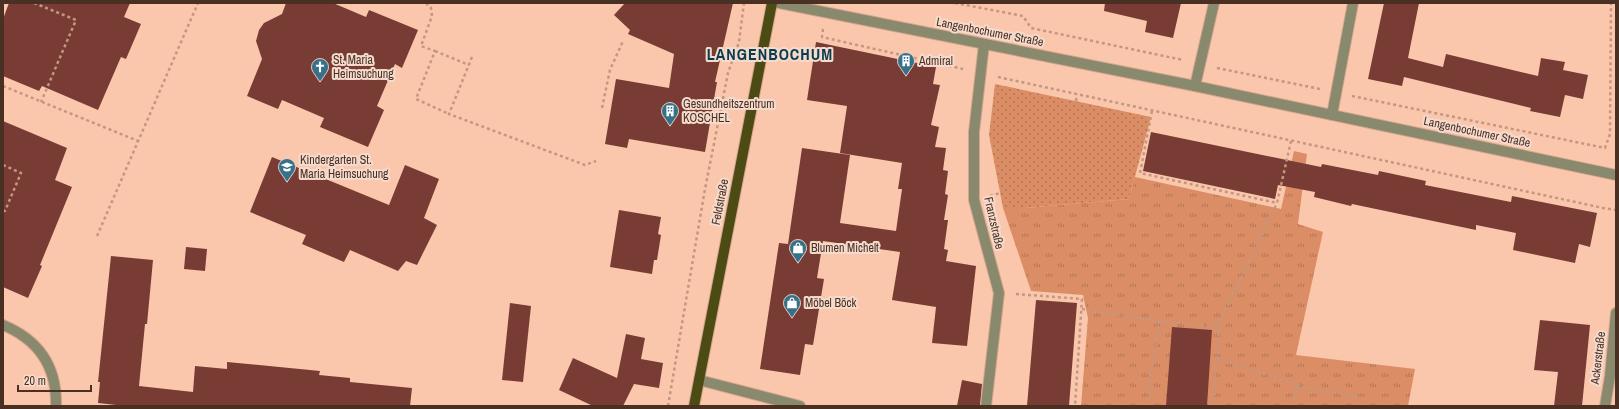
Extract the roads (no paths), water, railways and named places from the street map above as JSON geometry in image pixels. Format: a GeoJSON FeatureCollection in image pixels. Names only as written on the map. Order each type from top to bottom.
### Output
{"type":"FeatureCollection","features":[{"type":"Feature","properties":{"kind":"main road","name":"Feldstraße"},"geometry":{"type":"LineString","coordinates":[[694,406],[772,3]]}},
{"type":"Feature","properties":{"kind":"street","name":"Langenbochumer Straße"},"geometry":{"type":"LineString","coordinates":[[779,3],[1195,86],[1616,175]]}},
{"type":"Feature","properties":{"kind":"street"},"geometry":{"type":"LineString","coordinates":[[1195,86],[1214,3]]}},
{"type":"Feature","properties":{"kind":"street"},"geometry":{"type":"LineString","coordinates":[[1332,115],[1353,3]]}},
{"type":"Feature","properties":{"kind":"street","name":"Franzstraße"},"geometry":{"type":"LineString","coordinates":[[984,44],[974,132],[974,200],[999,293],[986,406]]}},
{"type":"Feature","properties":{"kind":"street","name":"Ackerstraße"},"geometry":{"type":"LineString","coordinates":[[1605,406],[1610,376],[1616,313]]}},
{"type":"Feature","properties":{"kind":"street"},"geometry":{"type":"LineString","coordinates":[[3,325],[23,336],[41,351],[52,372],[56,406]]}},
{"type":"Feature","properties":{"kind":"street"},"geometry":{"type":"LineString","coordinates":[[699,380],[800,406]]}},
{"type":"Feature","properties":{"kind":"place","name":"Admiral"},"geometry":{"type":"Point","coordinates":[906,76]}},
{"type":"Feature","properties":{"kind":"place","name":"St. Maria Heimsuchung"},"geometry":{"type":"Point","coordinates":[320,82]}},
{"type":"Feature","properties":{"kind":"place","name":"Gesundheitszentrum KOSCHEL"},"geometry":{"type":"Point","coordinates":[670,126]}},
{"type":"Feature","properties":{"kind":"place","name":"Kindergarten St. Maria Heimsuchung"},"geometry":{"type":"Point","coordinates":[287,182]}},
{"type":"Feature","properties":{"kind":"place","name":"Blumen Michelt"},"geometry":{"type":"Point","coordinates":[798,263]}},
{"type":"Feature","properties":{"kind":"place","name":"Möbel Böck"},"geometry":{"type":"Point","coordinates":[792,318]}},
{"type":"Feature","properties":{"kind":"district","name":"LANGENBOCHUM"},"geometry":{"type":"Point","coordinates":[770,54]}}]}
